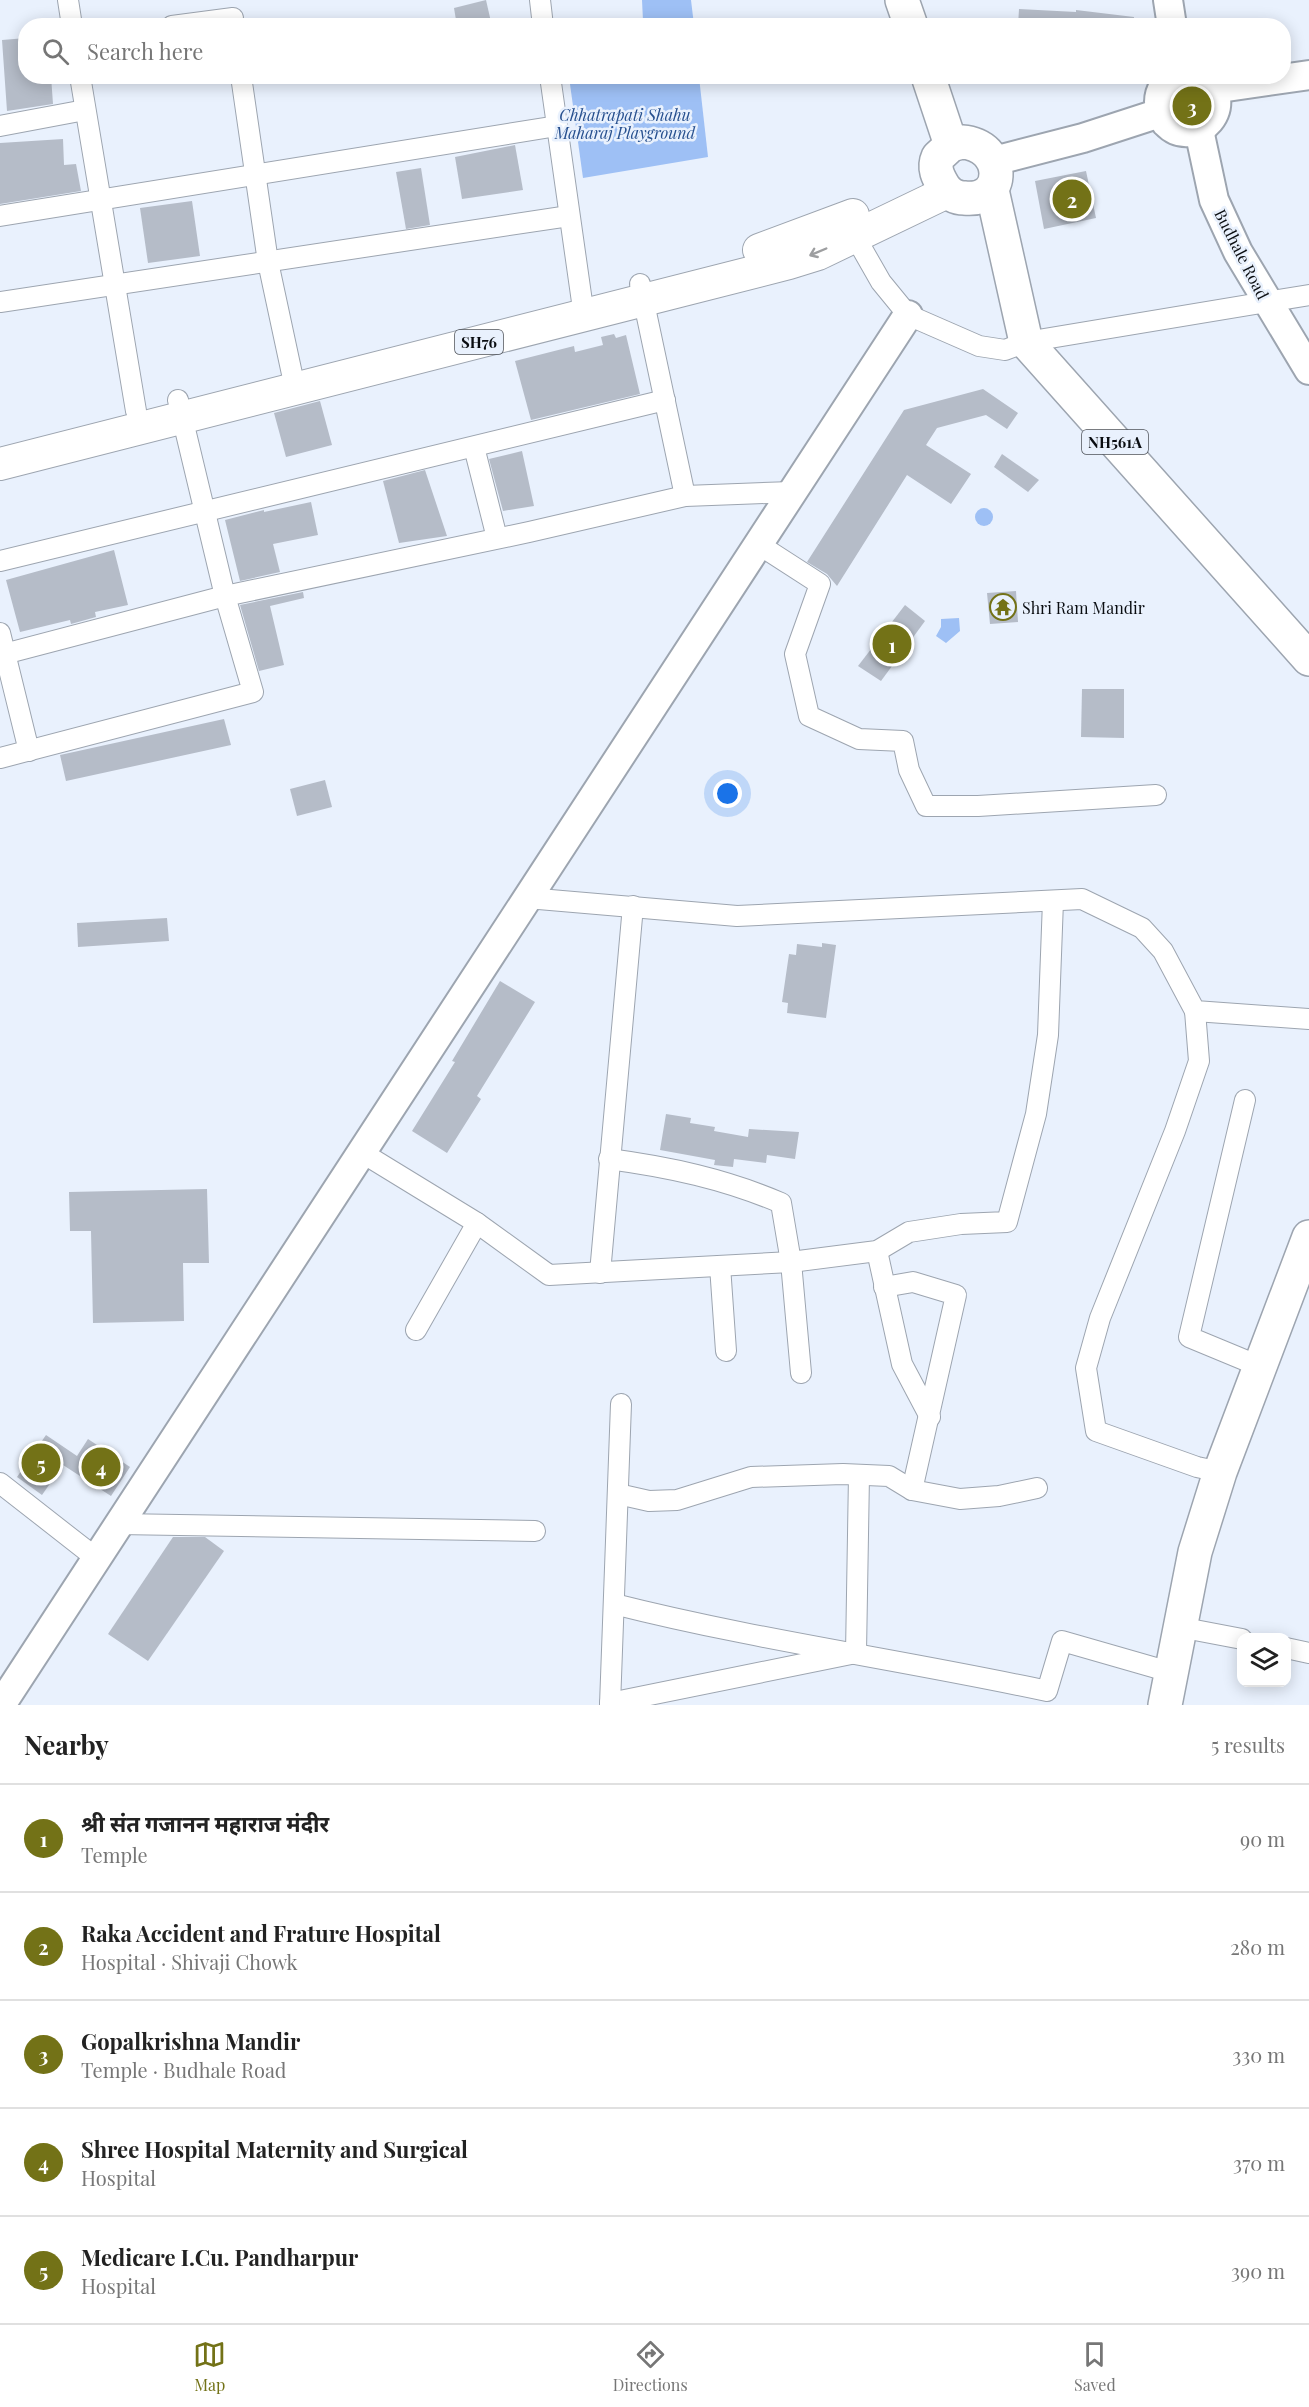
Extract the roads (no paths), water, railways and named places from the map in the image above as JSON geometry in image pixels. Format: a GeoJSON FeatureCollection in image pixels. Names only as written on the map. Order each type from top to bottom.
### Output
{"type":"FeatureCollection","features":[{"type":"Feature","properties":{"kind":"highway"},"geometry":{"type":"LineString","coordinates":[[902,0],[908,18]]}},
{"type":"Feature","properties":{"kind":"highway"},"geometry":{"type":"LineString","coordinates":[[931,84],[951,145]]}},
{"type":"Feature","properties":{"kind":"highway"},"geometry":{"type":"LineString","coordinates":[[972,143],[989,153],[993,176],[983,196],[966,199],[943,184],[936,163],[938,157],[951,145],[972,143]]}},
{"type":"Feature","properties":{"kind":"highway","name":"NH561A"},"geometry":{"type":"LineString","coordinates":[[993,176],[1026,342],[1309,659]]}},
{"type":"Feature","properties":{"kind":"highway"},"geometry":{"type":"LineString","coordinates":[[1165,1705],[1195,1552],[1220,1472],[1309,1237]]}},
{"type":"Feature","properties":{"kind":"main road","name":"SH76"},"geometry":{"type":"LineString","coordinates":[[0,464],[180,408],[642,293],[782,243],[850,227],[943,184]]}},
{"type":"Feature","properties":{"kind":"main road","name":"SH76"},"geometry":{"type":"LineString","coordinates":[[0,446],[136,411],[180,408]]}},
{"type":"Feature","properties":{"kind":"street"},"geometry":{"type":"LineString","coordinates":[[68,0],[71,18]]}},
{"type":"Feature","properties":{"kind":"street"},"geometry":{"type":"LineString","coordinates":[[540,0],[542,18]]}},
{"type":"Feature","properties":{"kind":"street"},"geometry":{"type":"LineString","coordinates":[[1168,0],[1171,18]]}},
{"type":"Feature","properties":{"kind":"street"},"geometry":{"type":"LineString","coordinates":[[212,18],[232,14]]}},
{"type":"Feature","properties":{"kind":"street"},"geometry":{"type":"LineString","coordinates":[[1291,76],[1309,75]]}},
{"type":"Feature","properties":{"kind":"street"},"geometry":{"type":"LineString","coordinates":[[81,84],[113,286],[136,411]]}},
{"type":"Feature","properties":{"kind":"street"},"geometry":{"type":"LineString","coordinates":[[243,84],[268,262],[293,380]]}},
{"type":"Feature","properties":{"kind":"street"},"geometry":{"type":"LineString","coordinates":[[551,84],[582,308]]}},
{"type":"Feature","properties":{"kind":"street"},"geometry":{"type":"LineString","coordinates":[[1166,84],[1160,94],[1160,113],[1172,128],[1180,131],[1199,130],[1213,117],[1216,98],[1207,84]]}},
{"type":"Feature","properties":{"kind":"street"},"geometry":{"type":"LineString","coordinates":[[0,126],[85,110]]}},
{"type":"Feature","properties":{"kind":"street"},"geometry":{"type":"LineString","coordinates":[[993,176],[1083,138],[1160,113]]}},
{"type":"Feature","properties":{"kind":"street"},"geometry":{"type":"LineString","coordinates":[[0,216],[557,126]]}},
{"type":"Feature","properties":{"kind":"street","name":"Budhale Road"},"geometry":{"type":"LineString","coordinates":[[1199,130],[1215,200],[1238,252],[1309,370]]}},
{"type":"Feature","properties":{"kind":"street"},"geometry":{"type":"LineString","coordinates":[[0,302],[569,216]]}},
{"type":"Feature","properties":{"kind":"street"},"geometry":{"type":"LineString","coordinates":[[850,227],[881,282],[908,315],[979,346],[1005,350],[1026,342],[1265,300],[1309,295]]}},
{"type":"Feature","properties":{"kind":"street"},"geometry":{"type":"LineString","coordinates":[[642,293],[685,496]]}},
{"type":"Feature","properties":{"kind":"street"},"geometry":{"type":"LineString","coordinates":[[1,1705],[908,315]]}},
{"type":"Feature","properties":{"kind":"street"},"geometry":{"type":"LineString","coordinates":[[0,561],[665,400]]}},
{"type":"Feature","properties":{"kind":"street"},"geometry":{"type":"LineString","coordinates":[[0,758],[253,693],[225,596],[180,408]]}},
{"type":"Feature","properties":{"kind":"street"},"geometry":{"type":"LineString","coordinates":[[474,447],[497,538]]}},
{"type":"Feature","properties":{"kind":"street"},"geometry":{"type":"LineString","coordinates":[[2,654],[225,596],[685,496],[792,492]]}},
{"type":"Feature","properties":{"kind":"street"},"geometry":{"type":"LineString","coordinates":[[758,544],[820,584],[795,654],[809,716],[859,739],[903,741],[909,770],[926,806],[978,806],[1156,795]]}},
{"type":"Feature","properties":{"kind":"street"},"geometry":{"type":"LineString","coordinates":[[0,633],[2,654],[29,751]]}},
{"type":"Feature","properties":{"kind":"street"},"geometry":{"type":"LineString","coordinates":[[527,898],[737,916],[1082,899],[1142,928],[1163,951],[1195,1011],[1199,1061],[1175,1131],[1100,1318],[1086,1368],[1096,1431],[1197,1467],[1220,1472]]}},
{"type":"Feature","properties":{"kind":"street"},"geometry":{"type":"LineString","coordinates":[[361,1152],[477,1223],[549,1275],[791,1262],[877,1251],[909,1232],[961,1224],[1007,1222],[1036,1114],[1048,1035],[1053,901]]}},
{"type":"Feature","properties":{"kind":"street"},"geometry":{"type":"LineString","coordinates":[[600,1273],[633,906]]}},
{"type":"Feature","properties":{"kind":"street"},"geometry":{"type":"LineString","coordinates":[[1195,1011],[1309,1019]]}},
{"type":"Feature","properties":{"kind":"street"},"geometry":{"type":"LineString","coordinates":[[1245,1100],[1189,1337],[1259,1366]]}},
{"type":"Feature","properties":{"kind":"street"},"geometry":{"type":"LineString","coordinates":[[609,1159],[674,1167],[746,1188],[781,1203],[791,1262],[801,1373]]}},
{"type":"Feature","properties":{"kind":"street"},"geometry":{"type":"LineString","coordinates":[[416,1330],[477,1223]]}},
{"type":"Feature","properties":{"kind":"street"},"geometry":{"type":"LineString","coordinates":[[877,1251],[902,1364],[930,1417]]}},
{"type":"Feature","properties":{"kind":"street"},"geometry":{"type":"LineString","coordinates":[[720,1266],[726,1351]]}},
{"type":"Feature","properties":{"kind":"street"},"geometry":{"type":"LineString","coordinates":[[884,1287],[913,1282],[956,1295],[912,1490]]}},
{"type":"Feature","properties":{"kind":"street"},"geometry":{"type":"LineString","coordinates":[[621,1404],[610,1704],[856,1653]]}},
{"type":"Feature","properties":{"kind":"street"},"geometry":{"type":"LineString","coordinates":[[618,1494],[649,1501],[677,1500],[751,1477],[859,1475],[889,1476],[912,1490],[960,1499],[999,1496],[1037,1488]]}},
{"type":"Feature","properties":{"kind":"street"},"geometry":{"type":"LineString","coordinates":[[856,1653],[859,1475]]}},
{"type":"Feature","properties":{"kind":"street"},"geometry":{"type":"LineString","coordinates":[[0,1483],[96,1558]]}},
{"type":"Feature","properties":{"kind":"street"},"geometry":{"type":"LineString","coordinates":[[118,1524],[535,1531]]}},
{"type":"Feature","properties":{"kind":"street"},"geometry":{"type":"LineString","coordinates":[[614,1604],[703,1626],[856,1653],[1047,1691],[1062,1641],[1170,1672]]}},
{"type":"Feature","properties":{"kind":"street"},"geometry":{"type":"LineString","coordinates":[[1179,1627],[1237,1638]]}},
{"type":"Feature","properties":{"kind":"street"},"geometry":{"type":"LineString","coordinates":[[1291,1649],[1309,1653]]}},
{"type":"Feature","properties":{"kind":"place","name":"Gopalkrishna Mandir"},"geometry":{"type":"Point","coordinates":[1192,106]}},
{"type":"Feature","properties":{"kind":"place","name":"Raka Accident and Frature Hospital"},"geometry":{"type":"Point","coordinates":[1072,199]}},
{"type":"Feature","properties":{"kind":"place","name":"Shri Ram Mandir"},"geometry":{"type":"Point","coordinates":[1003,607]}},
{"type":"Feature","properties":{"kind":"place","name":"श्री संंत गजानन महाराज मंदीर"},"geometry":{"type":"Point","coordinates":[892,644]}},
{"type":"Feature","properties":{"kind":"place","name":"Medicare I.Cu. Pandharpur"},"geometry":{"type":"Point","coordinates":[41,1463]}},
{"type":"Feature","properties":{"kind":"place","name":"Shree Hospital Maternity and Surgical"},"geometry":{"type":"Point","coordinates":[101,1467]}},
{"type":"Feature","properties":{"kind":"park label","name":"Chhatrapati Shahu Maharaj Playground"},"geometry":{"type":"Point","coordinates":[625,123]}}]}
